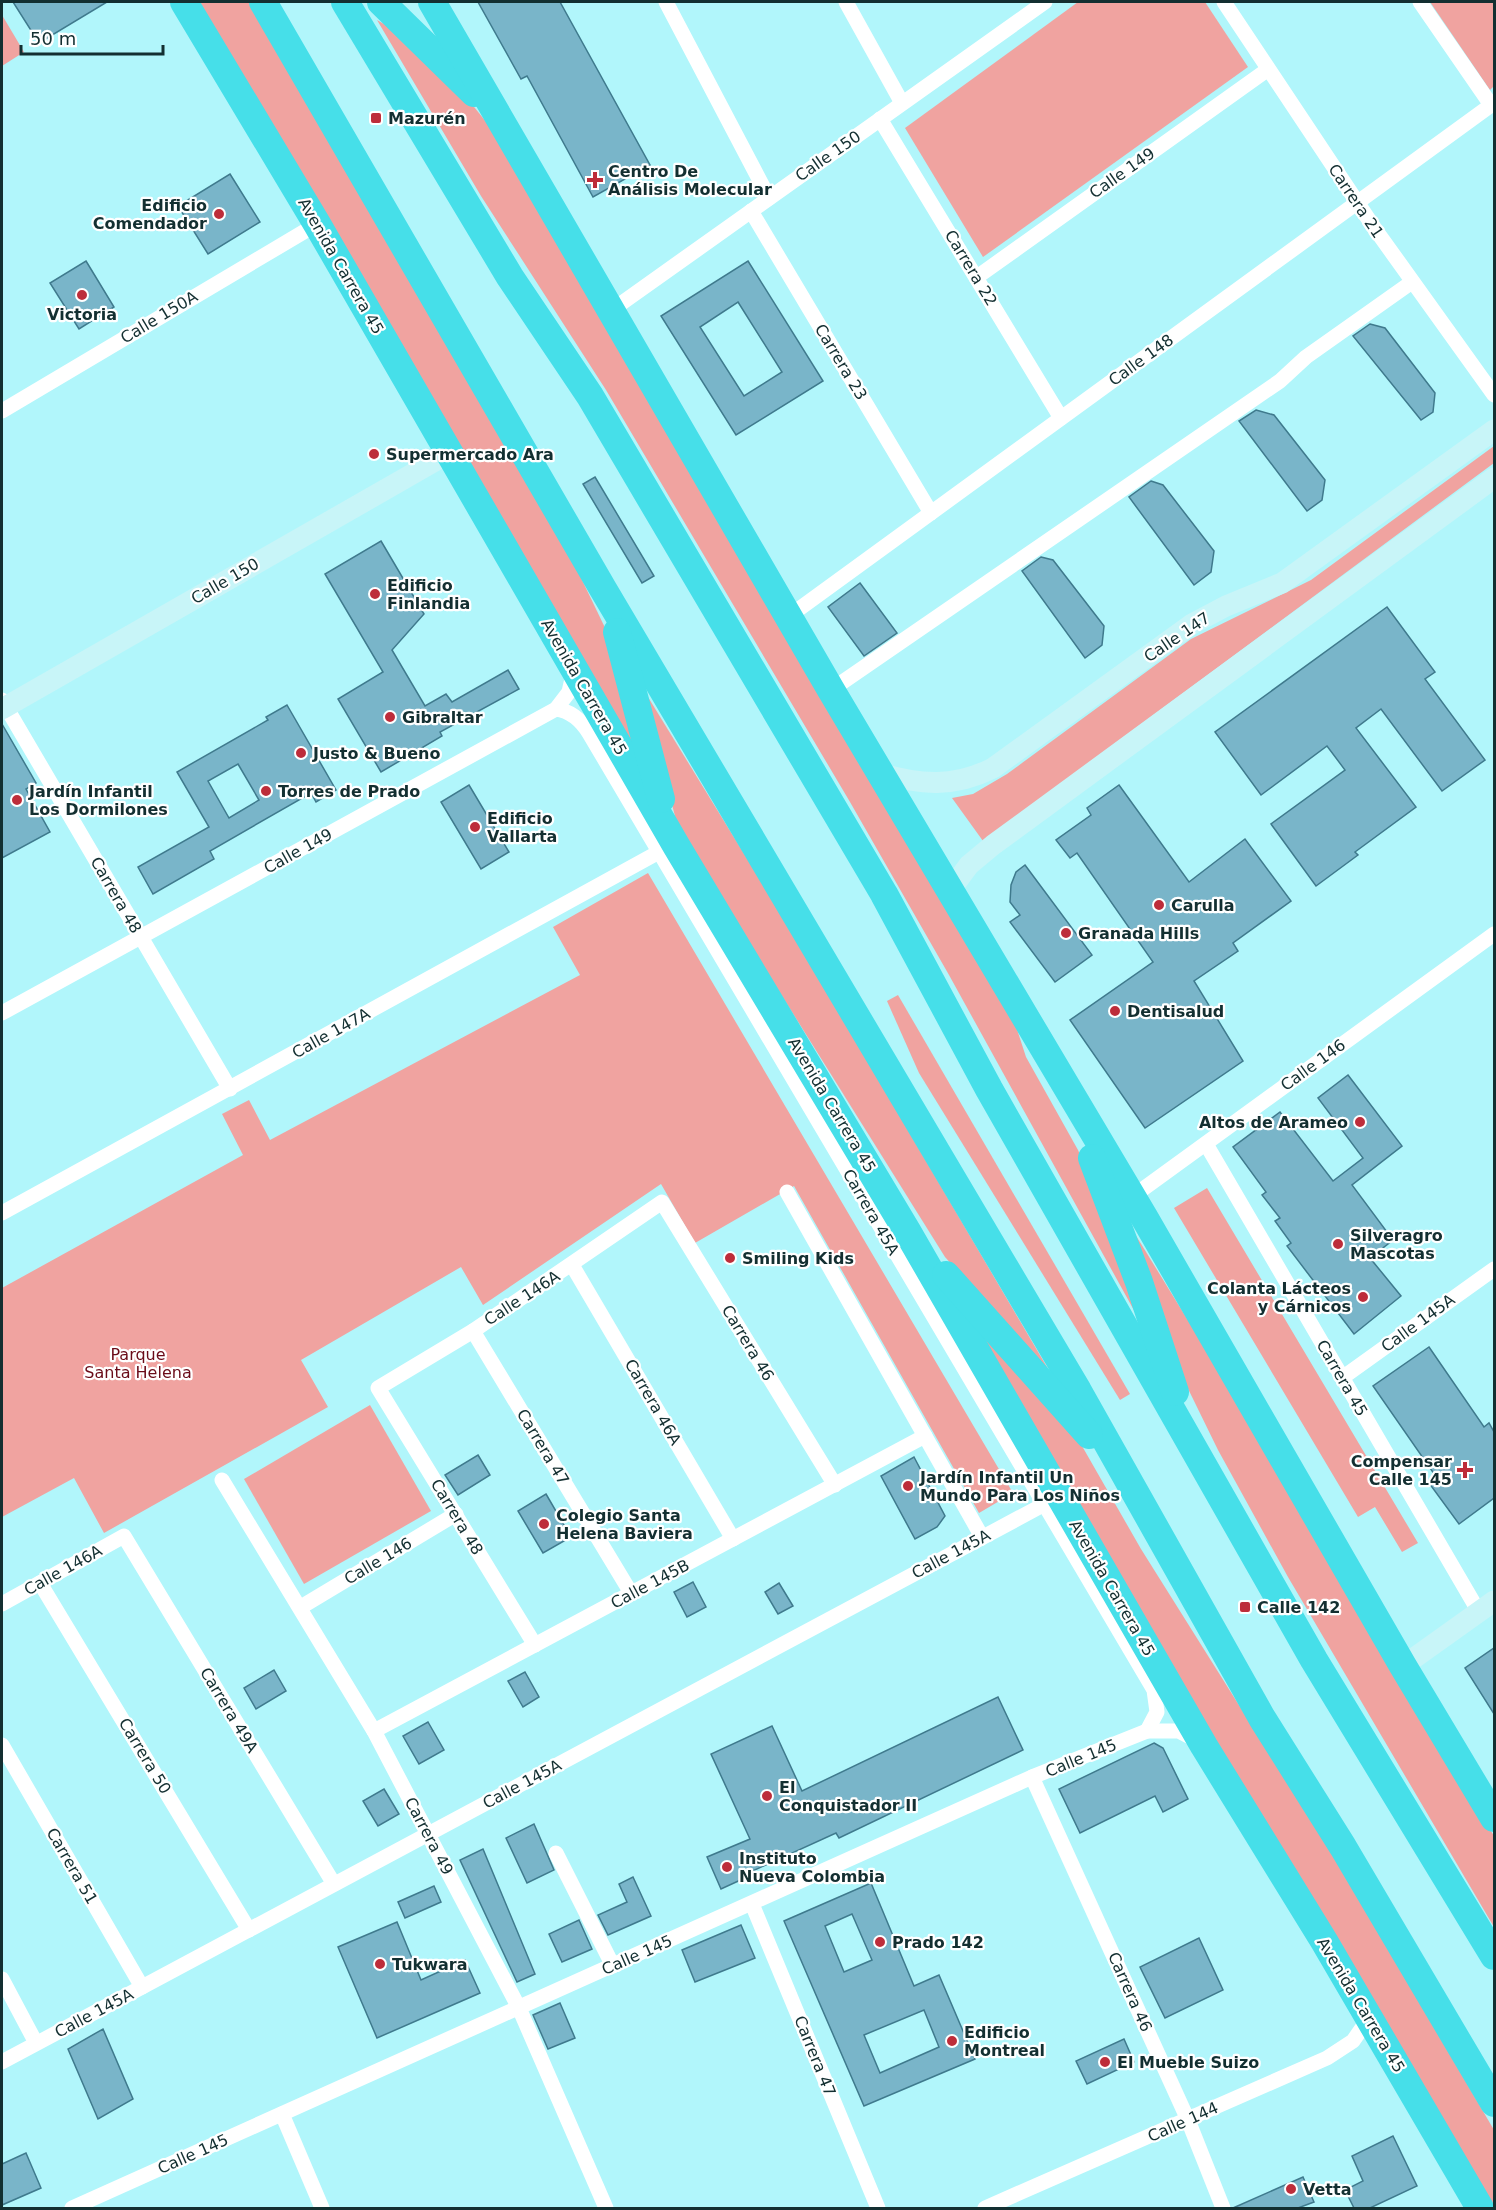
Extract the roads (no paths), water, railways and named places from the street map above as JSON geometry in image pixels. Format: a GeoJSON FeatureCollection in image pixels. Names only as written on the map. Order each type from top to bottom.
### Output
{"type":"FeatureCollection","features":[{"type":"Feature","properties":{"kind":"highway","name":"Avenida Carrera 45"},"geometry":{"type":"LineString","coordinates":[[184,2],[317,224],[574,670],[668,849],[907,1231],[1204,1746],[1369,2018],[1480,2208]]}},
{"type":"Feature","properties":{"kind":"highway"},"geometry":{"type":"LineString","coordinates":[[262,2],[603,590],[1127,1479],[1262,1718],[1361,1876],[1494,2103]]}},
{"type":"Feature","properties":{"kind":"highway"},"geometry":{"type":"LineString","coordinates":[[345,2],[510,278],[596,405],[884,894],[988,1089],[1314,1660],[1494,1956]]}},
{"type":"Feature","properties":{"kind":"highway"},"geometry":{"type":"LineString","coordinates":[[381,2],[477,96],[507,130]]}},
{"type":"Feature","properties":{"kind":"highway"},"geometry":{"type":"LineString","coordinates":[[432,2],[879,773],[1132,1197],[1403,1666],[1494,1818]]}},
{"type":"Feature","properties":{"kind":"highway"},"geometry":{"type":"LineString","coordinates":[[603,590],[621,645],[668,849]]}},
{"type":"Feature","properties":{"kind":"highway"},"geometry":{"type":"LineString","coordinates":[[1060,1078],[1136,1272],[1192,1445]]}},
{"type":"Feature","properties":{"kind":"highway"},"geometry":{"type":"LineString","coordinates":[[907,1231],[1127,1479]]}},
{"type":"Feature","properties":{"kind":"main road","name":"Calle 147"},"geometry":{"type":"LineString","coordinates":[[879,773],[912,783],[942,784],[976,777],[993,768],[1192,624],[1226,606],[1282,584],[1494,430]]}},
{"type":"Feature","properties":{"kind":"main road","name":"Calle 150"},"geometry":{"type":"LineString","coordinates":[[3,705],[449,453]]}},
{"type":"Feature","properties":{"kind":"main road"},"geometry":{"type":"LineString","coordinates":[[949,892],[969,865],[985,851],[1494,478]]}},
{"type":"Feature","properties":{"kind":"main road"},"geometry":{"type":"LineString","coordinates":[[1403,1666],[1487,1606]]}},
{"type":"Feature","properties":{"kind":"street"},"geometry":{"type":"LineString","coordinates":[[666,2],[769,198]]}},
{"type":"Feature","properties":{"kind":"street"},"geometry":{"type":"LineString","coordinates":[[846,2],[902,103]]}},
{"type":"Feature","properties":{"kind":"street","name":"Carrera 21"},"geometry":{"type":"LineString","coordinates":[[1224,2],[1357,203],[1494,395]]}},
{"type":"Feature","properties":{"kind":"street"},"geometry":{"type":"LineString","coordinates":[[1420,2],[1493,104]]}},
{"type":"Feature","properties":{"kind":"street","name":"Calle 150"},"geometry":{"type":"LineString","coordinates":[[612,310],[1038,3]]}},
{"type":"Feature","properties":{"kind":"street","name":"Calle 149"},"geometry":{"type":"LineString","coordinates":[[977,277],[1267,70]]}},
{"type":"Feature","properties":{"kind":"street","name":"Calle 148"},"geometry":{"type":"LineString","coordinates":[[788,617],[1493,104]]}},
{"type":"Feature","properties":{"kind":"street","name":"Carrera 22"},"geometry":{"type":"LineString","coordinates":[[880,119],[1061,418]]}},
{"type":"Feature","properties":{"kind":"street","name":"Carrera 23"},"geometry":{"type":"LineString","coordinates":[[751,211],[931,513]]}},
{"type":"Feature","properties":{"kind":"street","name":"Calle 150A"},"geometry":{"type":"LineString","coordinates":[[2,411],[317,224]]}},
{"type":"Feature","properties":{"kind":"street"},"geometry":{"type":"LineString","coordinates":[[831,690],[1271,387],[1306,357],[1412,282]]}},
{"type":"Feature","properties":{"kind":"street"},"geometry":{"type":"LineString","coordinates":[[556,710],[569,692],[574,670]]}},
{"type":"Feature","properties":{"kind":"street","name":"Carrera 48"},"geometry":{"type":"LineString","coordinates":[[3,705],[230,1089]]}},
{"type":"Feature","properties":{"kind":"street","name":"Calle 149"},"geometry":{"type":"LineString","coordinates":[[2,1013],[556,710]]}},
{"type":"Feature","properties":{"kind":"street","name":"Carrera 45A"},"geometry":{"type":"LineString","coordinates":[[556,710],[570,714],[584,726],[668,849],[1043,1505],[1154,1690],[1157,1712],[1147,1731]]}},
{"type":"Feature","properties":{"kind":"street","name":"Calle 147A"},"geometry":{"type":"LineString","coordinates":[[2,1213],[668,849]]}},
{"type":"Feature","properties":{"kind":"street","name":"Calle 146"},"geometry":{"type":"LineString","coordinates":[[1132,1197],[1494,933]]}},
{"type":"Feature","properties":{"kind":"street","name":"Carrera 45"},"geometry":{"type":"LineString","coordinates":[[1206,1144],[1342,1378],[1487,1606]]}},
{"type":"Feature","properties":{"kind":"street"},"geometry":{"type":"LineString","coordinates":[[787,1192],[982,1538]]}},
{"type":"Feature","properties":{"kind":"street","name":"Calle 146A"},"geometry":{"type":"LineString","coordinates":[[378,1388],[473,1331],[662,1202]]}},
{"type":"Feature","properties":{"kind":"street","name":"Carrera 46"},"geometry":{"type":"LineString","coordinates":[[662,1202],[835,1485]]}},
{"type":"Feature","properties":{"kind":"street","name":"Carrera 46A"},"geometry":{"type":"LineString","coordinates":[[572,1265],[733,1539]]}},
{"type":"Feature","properties":{"kind":"street","name":"Calle 145A"},"geometry":{"type":"LineString","coordinates":[[1342,1378],[1494,1269]]}},
{"type":"Feature","properties":{"kind":"street","name":"Carrera 47"},"geometry":{"type":"LineString","coordinates":[[473,1331],[631,1593]]}},
{"type":"Feature","properties":{"kind":"street","name":"Carrera 48"},"geometry":{"type":"LineString","coordinates":[[378,1388],[535,1645]]}},
{"type":"Feature","properties":{"kind":"street","name":"Calle 145B"},"geometry":{"type":"LineString","coordinates":[[374,1731],[925,1436]]}},
{"type":"Feature","properties":{"kind":"street","name":"Carrera 49"},"geometry":{"type":"LineString","coordinates":[[222,1480],[374,1731],[519,2008],[606,2208]]}},
{"type":"Feature","properties":{"kind":"street","name":"Calle 145A"},"geometry":{"type":"LineString","coordinates":[[2,2062],[1043,1505]]}},
{"type":"Feature","properties":{"kind":"street","name":"Calle 146"},"geometry":{"type":"LineString","coordinates":[[301,1607],[456,1514]]}},
{"type":"Feature","properties":{"kind":"street","name":"Calle 146A"},"geometry":{"type":"LineString","coordinates":[[2,1604],[124,1536]]}},
{"type":"Feature","properties":{"kind":"street","name":"Carrera 49A"},"geometry":{"type":"LineString","coordinates":[[124,1536],[334,1884]]}},
{"type":"Feature","properties":{"kind":"street","name":"Carrera 50"},"geometry":{"type":"LineString","coordinates":[[40,1583],[249,1929]]}},
{"type":"Feature","properties":{"kind":"street","name":"Calle 145"},"geometry":{"type":"LineString","coordinates":[[72,2208],[752,1905],[1032,1777],[1147,1731],[1179,1731],[1204,1746]]}},
{"type":"Feature","properties":{"kind":"street","name":"Carrera 51"},"geometry":{"type":"LineString","coordinates":[[2,1745],[142,1987]]}},
{"type":"Feature","properties":{"kind":"street","name":"Carrera 46"},"geometry":{"type":"LineString","coordinates":[[1032,1777],[1188,2120],[1223,2208]]}},
{"type":"Feature","properties":{"kind":"street"},"geometry":{"type":"LineString","coordinates":[[556,1853],[613,1966]]}},
{"type":"Feature","properties":{"kind":"street","name":"Carrera 47"},"geometry":{"type":"LineString","coordinates":[[752,1905],[878,2208]]}},
{"type":"Feature","properties":{"kind":"street"},"geometry":{"type":"LineString","coordinates":[[2,1979],[36,2043]]}},
{"type":"Feature","properties":{"kind":"street","name":"Calle 144"},"geometry":{"type":"LineString","coordinates":[[985,2208],[1334,2054],[1353,2041],[1369,2018]]}},
{"type":"Feature","properties":{"kind":"street"},"geometry":{"type":"LineString","coordinates":[[282,2114],[322,2208]]}},
{"type":"Feature","properties":{"kind":"place","name":"Mazurén"},"geometry":{"type":"Point","coordinates":[376,118]}},
{"type":"Feature","properties":{"kind":"place","name":"Centro De Análisis Molecular"},"geometry":{"type":"Point","coordinates":[595,180]}},
{"type":"Feature","properties":{"kind":"place","name":"Edificio Comendador"},"geometry":{"type":"Point","coordinates":[219,214]}},
{"type":"Feature","properties":{"kind":"place","name":"Victoria"},"geometry":{"type":"Point","coordinates":[82,295]}},
{"type":"Feature","properties":{"kind":"place","name":"Supermercado Ara"},"geometry":{"type":"Point","coordinates":[374,454]}},
{"type":"Feature","properties":{"kind":"place","name":"Edificio Finlandia"},"geometry":{"type":"Point","coordinates":[375,594]}},
{"type":"Feature","properties":{"kind":"place","name":"Gibraltar"},"geometry":{"type":"Point","coordinates":[390,717]}},
{"type":"Feature","properties":{"kind":"place","name":"Justo & Bueno"},"geometry":{"type":"Point","coordinates":[301,753]}},
{"type":"Feature","properties":{"kind":"place","name":"Torres de Prado"},"geometry":{"type":"Point","coordinates":[266,791]}},
{"type":"Feature","properties":{"kind":"place","name":"Jardín Infantil Los Dormilones"},"geometry":{"type":"Point","coordinates":[17,800]}},
{"type":"Feature","properties":{"kind":"place","name":"Edificio Vallarta"},"geometry":{"type":"Point","coordinates":[475,827]}},
{"type":"Feature","properties":{"kind":"place","name":"Carulla"},"geometry":{"type":"Point","coordinates":[1159,905]}},
{"type":"Feature","properties":{"kind":"place","name":"Granada Hills"},"geometry":{"type":"Point","coordinates":[1066,933]}},
{"type":"Feature","properties":{"kind":"place","name":"Dentisalud"},"geometry":{"type":"Point","coordinates":[1115,1011]}},
{"type":"Feature","properties":{"kind":"place","name":"Altos de Arameo"},"geometry":{"type":"Point","coordinates":[1360,1122]}},
{"type":"Feature","properties":{"kind":"place","name":"Silveragro Mascotas"},"geometry":{"type":"Point","coordinates":[1338,1244]}},
{"type":"Feature","properties":{"kind":"place","name":"Smiling Kids"},"geometry":{"type":"Point","coordinates":[730,1258]}},
{"type":"Feature","properties":{"kind":"place","name":"Colanta Lácteos y Cárnicos"},"geometry":{"type":"Point","coordinates":[1363,1297]}},
{"type":"Feature","properties":{"kind":"place","name":"Compensar Calle 145"},"geometry":{"type":"Point","coordinates":[1465,1470]}},
{"type":"Feature","properties":{"kind":"place","name":"Jardín Infantil Un Mundo Para Los Niños"},"geometry":{"type":"Point","coordinates":[908,1486]}},
{"type":"Feature","properties":{"kind":"place","name":"Colegio Santa Helena Baviera"},"geometry":{"type":"Point","coordinates":[544,1524]}},
{"type":"Feature","properties":{"kind":"place","name":"Calle 142"},"geometry":{"type":"Point","coordinates":[1245,1607]}},
{"type":"Feature","properties":{"kind":"place","name":"El Conquistador II"},"geometry":{"type":"Point","coordinates":[767,1796]}},
{"type":"Feature","properties":{"kind":"place","name":"Instituto Nueva Colombia"},"geometry":{"type":"Point","coordinates":[727,1867]}},
{"type":"Feature","properties":{"kind":"place","name":"Prado 142"},"geometry":{"type":"Point","coordinates":[880,1942]}},
{"type":"Feature","properties":{"kind":"place","name":"Tukwara"},"geometry":{"type":"Point","coordinates":[380,1964]}},
{"type":"Feature","properties":{"kind":"place","name":"Edificio Montreal"},"geometry":{"type":"Point","coordinates":[952,2041]}},
{"type":"Feature","properties":{"kind":"place","name":"El Mueble Suizo"},"geometry":{"type":"Point","coordinates":[1105,2062]}},
{"type":"Feature","properties":{"kind":"place","name":"Vetta"},"geometry":{"type":"Point","coordinates":[1291,2189]}},
{"type":"Feature","properties":{"kind":"park label","name":"Parque Santa Helena"},"geometry":{"type":"Point","coordinates":[138,1363]}}]}
